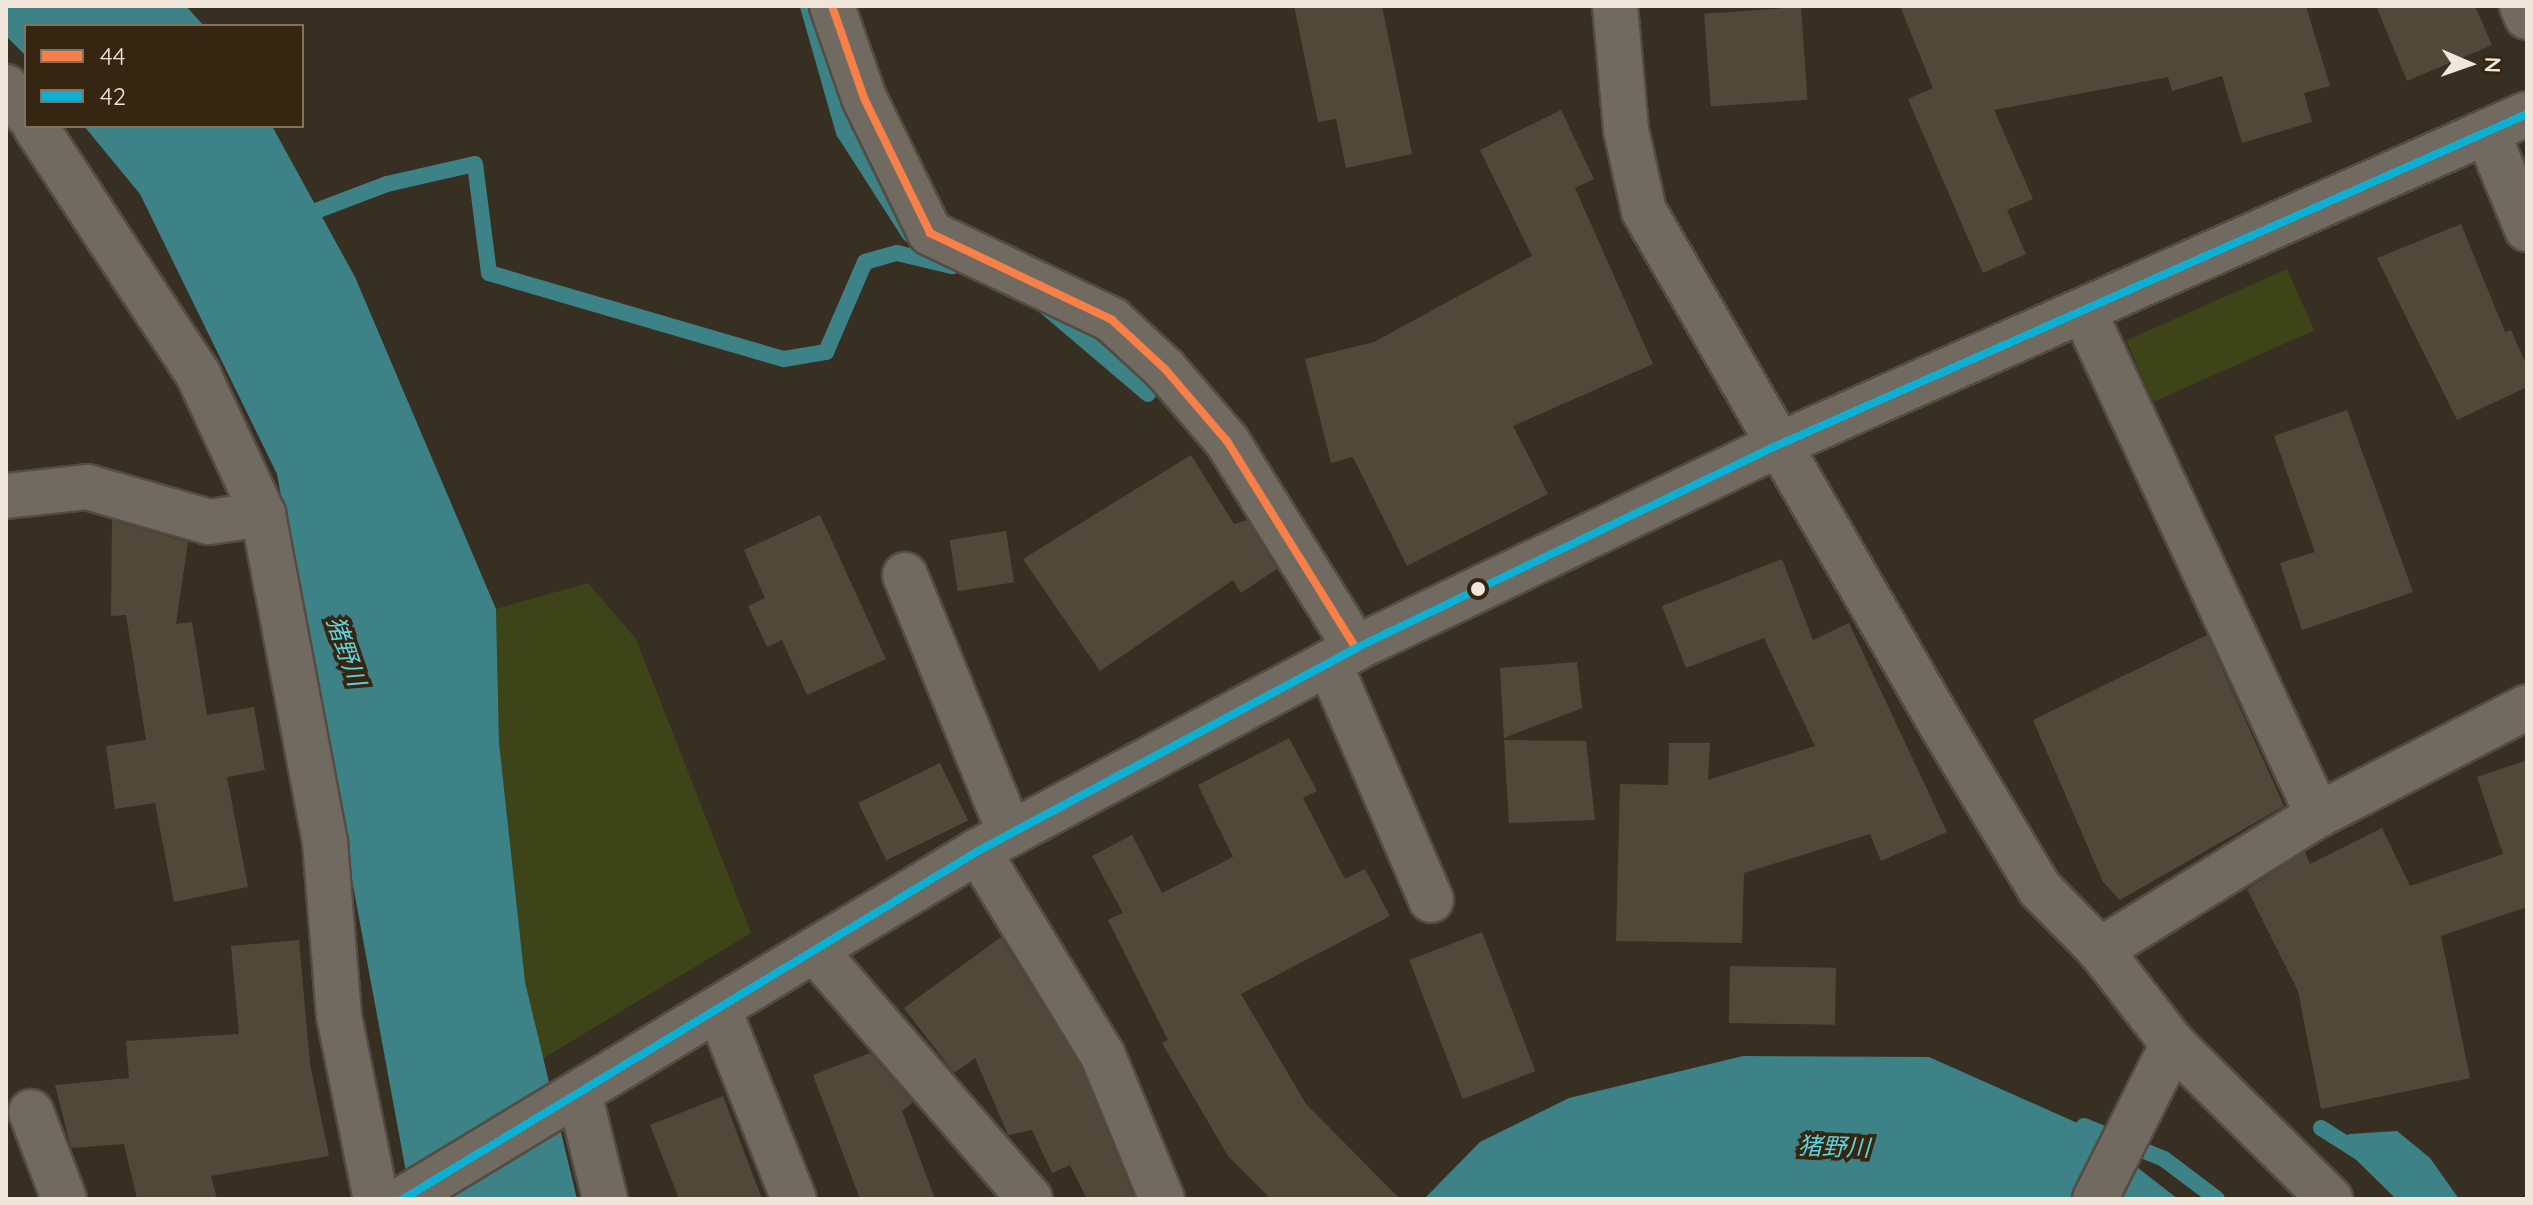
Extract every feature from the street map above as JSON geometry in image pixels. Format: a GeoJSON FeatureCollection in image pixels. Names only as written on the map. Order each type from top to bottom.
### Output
{"type":"FeatureCollection","features":[{"type":"Feature","properties":{"kind":"street"},"geometry":{"type":"LineString","coordinates":[[832,6],[864,98],[930,233],[1112,320],[1165,369],[1227,441],[1342,656],[1431,900]]}},
{"type":"Feature","properties":{"kind":"street"},"geometry":{"type":"LineString","coordinates":[[1615,6],[1626,130],[1644,211],[1776,446],[2040,889],[2100,950],[2173,1044],[2330,1199]]}},
{"type":"Feature","properties":{"kind":"street"},"geometry":{"type":"LineString","coordinates":[[2522,6],[2527,17]]}},
{"type":"Feature","properties":{"kind":"street"},"geometry":{"type":"LineString","coordinates":[[6,87],[24,111]]}},
{"type":"Feature","properties":{"kind":"street"},"geometry":{"type":"LineString","coordinates":[[403,1199],[817,953],[994,842],[1342,656],[1776,446],[2527,114]]}},
{"type":"Feature","properties":{"kind":"street"},"geometry":{"type":"LineString","coordinates":[[36,128],[198,374],[263,514],[325,842],[339,1016],[376,1199]]}},
{"type":"Feature","properties":{"kind":"street"},"geometry":{"type":"LineString","coordinates":[[2487,132],[2527,229]]}},
{"type":"Feature","properties":{"kind":"street"},"geometry":{"type":"LineString","coordinates":[[2084,312],[2318,815]]}},
{"type":"Feature","properties":{"kind":"street"},"geometry":{"type":"LineString","coordinates":[[6,496],[87,487],[209,522],[263,514]]}},
{"type":"Feature","properties":{"kind":"street"},"geometry":{"type":"LineString","coordinates":[[905,575],[994,842],[1103,1056],[1162,1199]]}},
{"type":"Feature","properties":{"kind":"street"},"geometry":{"type":"LineString","coordinates":[[2100,950],[2318,815],[2527,707]]}},
{"type":"Feature","properties":{"kind":"street"},"geometry":{"type":"LineString","coordinates":[[817,953],[1030,1199]]}},
{"type":"Feature","properties":{"kind":"street"},"geometry":{"type":"LineString","coordinates":[[719,1010],[794,1199]]}},
{"type":"Feature","properties":{"kind":"street"},"geometry":{"type":"LineString","coordinates":[[2095,1199],[2173,1044]]}},
{"type":"Feature","properties":{"kind":"street"},"geometry":{"type":"LineString","coordinates":[[573,1096],[605,1199]]}},
{"type":"Feature","properties":{"kind":"street"},"geometry":{"type":"LineString","coordinates":[[31,1112],[64,1199]]}},
{"type":"Feature","properties":{"kind":"green space"},"geometry":{"type":"Polygon","coordinates":[[[2287,269],[2314,330],[2153,402],[2126,341],[2287,269]]]}},
{"type":"Feature","properties":{"kind":"green space"},"geometry":{"type":"Polygon","coordinates":[[[588,583],[636,639],[751,933],[542,1059],[525,982],[499,742],[496,609],[588,583]]]}},
{"type":"Feature","properties":{"kind":"water"},"geometry":{"type":"Polygon","coordinates":[[[6,6],[186,6],[202,24],[24,24],[24,54],[6,36],[6,6]]]}},
{"type":"Feature","properties":{"kind":"water","name":"猪野川"},"geometry":{"type":"Polygon","coordinates":[[[86,128],[273,128],[355,277],[496,609],[499,742],[525,982],[577,1199],[411,1199],[277,474],[140,194],[86,128]]]}},
{"type":"Feature","properties":{"kind":"water","name":"猪野川"},"geometry":{"type":"Polygon","coordinates":[[[1743,1056],[1929,1057],[2084,1126],[2178,1199],[1424,1199],[1480,1142],[1569,1098],[1743,1056]]]}},
{"type":"Feature","properties":{"kind":"water"},"geometry":{"type":"Polygon","coordinates":[[[2397,1131],[2430,1158],[2459,1199],[2396,1199],[2340,1144],[2349,1134],[2397,1131]]]}},
{"type":"Feature","properties":{"kind":"building"},"geometry":{"type":"Polygon","coordinates":[[[1294,6],[1382,6],[1412,154],[1346,168],[1336,119],[1318,122],[1294,6]]]}},
{"type":"Feature","properties":{"kind":"building"},"geometry":{"type":"Polygon","coordinates":[[[1900,6],[2306,6],[2330,86],[2304,93],[2312,122],[2242,143],[2222,76],[2172,91],[2168,77],[1994,110],[2033,199],[2007,210],[2026,254],[1983,273],[1908,99],[1933,88],[1900,6]]]}},
{"type":"Feature","properties":{"kind":"building"},"geometry":{"type":"Polygon","coordinates":[[[2376,6],[2475,6],[2492,45],[2407,81],[2376,6]]]}},
{"type":"Feature","properties":{"kind":"building"},"geometry":{"type":"Polygon","coordinates":[[[1801,7],[1807,100],[1711,107],[1704,14],[1801,7]]]}},
{"type":"Feature","properties":{"kind":"building"},"geometry":{"type":"Polygon","coordinates":[[[1561,110],[1594,179],[1575,188],[1653,364],[1513,426],[1548,494],[1407,566],[1353,457],[1331,463],[1305,359],[1374,342],[1532,256],[1480,150],[1561,110]]]}},
{"type":"Feature","properties":{"kind":"building"},"geometry":{"type":"Polygon","coordinates":[[[2461,224],[2505,332],[2511,330],[2527,366],[2527,387],[2457,420],[2377,258],[2461,224]]]}},
{"type":"Feature","properties":{"kind":"building"},"geometry":{"type":"Polygon","coordinates":[[[2347,410],[2413,592],[2302,630],[2280,563],[2315,552],[2274,436],[2347,410]]]}},
{"type":"Feature","properties":{"kind":"building"},"geometry":{"type":"Polygon","coordinates":[[[1191,455],[1234,524],[1247,520],[1277,569],[1241,593],[1233,580],[1100,671],[1023,559],[1191,455]]]}},
{"type":"Feature","properties":{"kind":"building"},"geometry":{"type":"Polygon","coordinates":[[[820,515],[886,659],[807,695],[782,640],[767,647],[748,606],[765,598],[744,550],[820,515]]]}},
{"type":"Feature","properties":{"kind":"building"},"geometry":{"type":"Polygon","coordinates":[[[112,520],[188,542],[176,624],[192,622],[207,715],[254,707],[265,770],[227,777],[248,887],[174,902],[155,803],[115,809],[106,746],[146,740],[126,615],[111,616],[112,520]]]}},
{"type":"Feature","properties":{"kind":"building"},"geometry":{"type":"Polygon","coordinates":[[[1006,531],[1014,582],[958,591],[950,540],[1006,531]]]}},
{"type":"Feature","properties":{"kind":"building"},"geometry":{"type":"Polygon","coordinates":[[[1782,559],[1813,640],[1849,623],[1947,832],[1881,861],[1870,834],[1744,873],[1742,943],[1616,941],[1620,784],[1668,785],[1669,743],[1710,743],[1708,780],[1815,746],[1764,638],[1686,668],[1662,606],[1782,559]]]}},
{"type":"Feature","properties":{"kind":"building"},"geometry":{"type":"Polygon","coordinates":[[[2207,635],[2284,806],[2120,900],[2103,882],[2033,720],[2207,635]]]}},
{"type":"Feature","properties":{"kind":"building"},"geometry":{"type":"Polygon","coordinates":[[[1577,662],[1582,708],[1504,738],[1500,668],[1577,662]]]}},
{"type":"Feature","properties":{"kind":"building"},"geometry":{"type":"Polygon","coordinates":[[[1289,738],[1317,791],[1303,798],[1345,879],[1365,869],[1390,916],[1241,994],[1306,1104],[1400,1199],[1271,1199],[1228,1156],[1162,1043],[1168,1040],[1108,920],[1123,913],[1092,856],[1132,835],[1162,893],[1233,857],[1198,785],[1289,738]]]}},
{"type":"Feature","properties":{"kind":"building"},"geometry":{"type":"Polygon","coordinates":[[[1504,740],[1586,741],[1595,820],[1509,823],[1504,740]]]}},
{"type":"Feature","properties":{"kind":"building"},"geometry":{"type":"Polygon","coordinates":[[[2527,760],[2527,907],[2441,936],[2470,1078],[2321,1109],[2298,991],[2247,889],[2305,852],[2310,864],[2382,828],[2410,886],[2503,854],[2477,777],[2527,760]]]}},
{"type":"Feature","properties":{"kind":"building"},"geometry":{"type":"Polygon","coordinates":[[[940,763],[968,821],[886,860],[858,803],[940,763]]]}},
{"type":"Feature","properties":{"kind":"building"},"geometry":{"type":"Polygon","coordinates":[[[1482,932],[1535,1071],[1463,1099],[1409,960],[1482,932]]]}},
{"type":"Feature","properties":{"kind":"building"},"geometry":{"type":"Polygon","coordinates":[[[1001,937],[1081,1067],[1135,1199],[1087,1199],[1070,1165],[1052,1173],[1032,1130],[1008,1135],[975,1058],[954,1073],[904,1008],[1001,937]]]}},
{"type":"Feature","properties":{"kind":"building"},"geometry":{"type":"Polygon","coordinates":[[[299,940],[310,1064],[329,1156],[211,1176],[217,1199],[137,1199],[124,1144],[71,1148],[55,1085],[129,1078],[126,1041],[239,1034],[231,946],[299,940]]]}},
{"type":"Feature","properties":{"kind":"building"},"geometry":{"type":"Polygon","coordinates":[[[1730,966],[1836,968],[1835,1025],[1729,1023],[1730,966]]]}},
{"type":"Feature","properties":{"kind":"building"},"geometry":{"type":"Polygon","coordinates":[[[870,1053],[913,1102],[902,1111],[935,1199],[860,1199],[813,1075],[870,1053]]]}},
{"type":"Feature","properties":{"kind":"building"},"geometry":{"type":"Polygon","coordinates":[[[723,1096],[762,1199],[679,1199],[650,1125],[723,1096]]]}},
{"type":"Feature","properties":{"kind":"waterway"},"geometry":{"type":"LineString","coordinates":[[808,6],[844,132],[910,235]]}},
{"type":"Feature","properties":{"kind":"waterway"},"geometry":{"type":"LineString","coordinates":[[300,217],[387,184],[475,164],[489,273],[784,359],[826,352],[865,262],[897,253],[952,266]]}},
{"type":"Feature","properties":{"kind":"waterway"},"geometry":{"type":"LineString","coordinates":[[1042,304],[1148,394]]}},
{"type":"Feature","properties":{"kind":"waterway"},"geometry":{"type":"LineString","coordinates":[[2084,1126],[2164,1159],[2217,1199]]}},
{"type":"Feature","properties":{"kind":"waterway"},"geometry":{"type":"LineString","coordinates":[[2321,1128],[2359,1152]]}},
{"type":"Feature","properties":{"kind":"transit line","name":"44"},"geometry":{"type":"LineString","coordinates":[[832,6],[864,98],[930,233],[1112,320],[1165,369],[1227,441],[1356,648]]}},
{"type":"Feature","properties":{"kind":"transit line","name":"42"},"geometry":{"type":"LineString","coordinates":[[403,1199],[978,851],[1356,648],[1776,446],[2527,114]]}}]}
